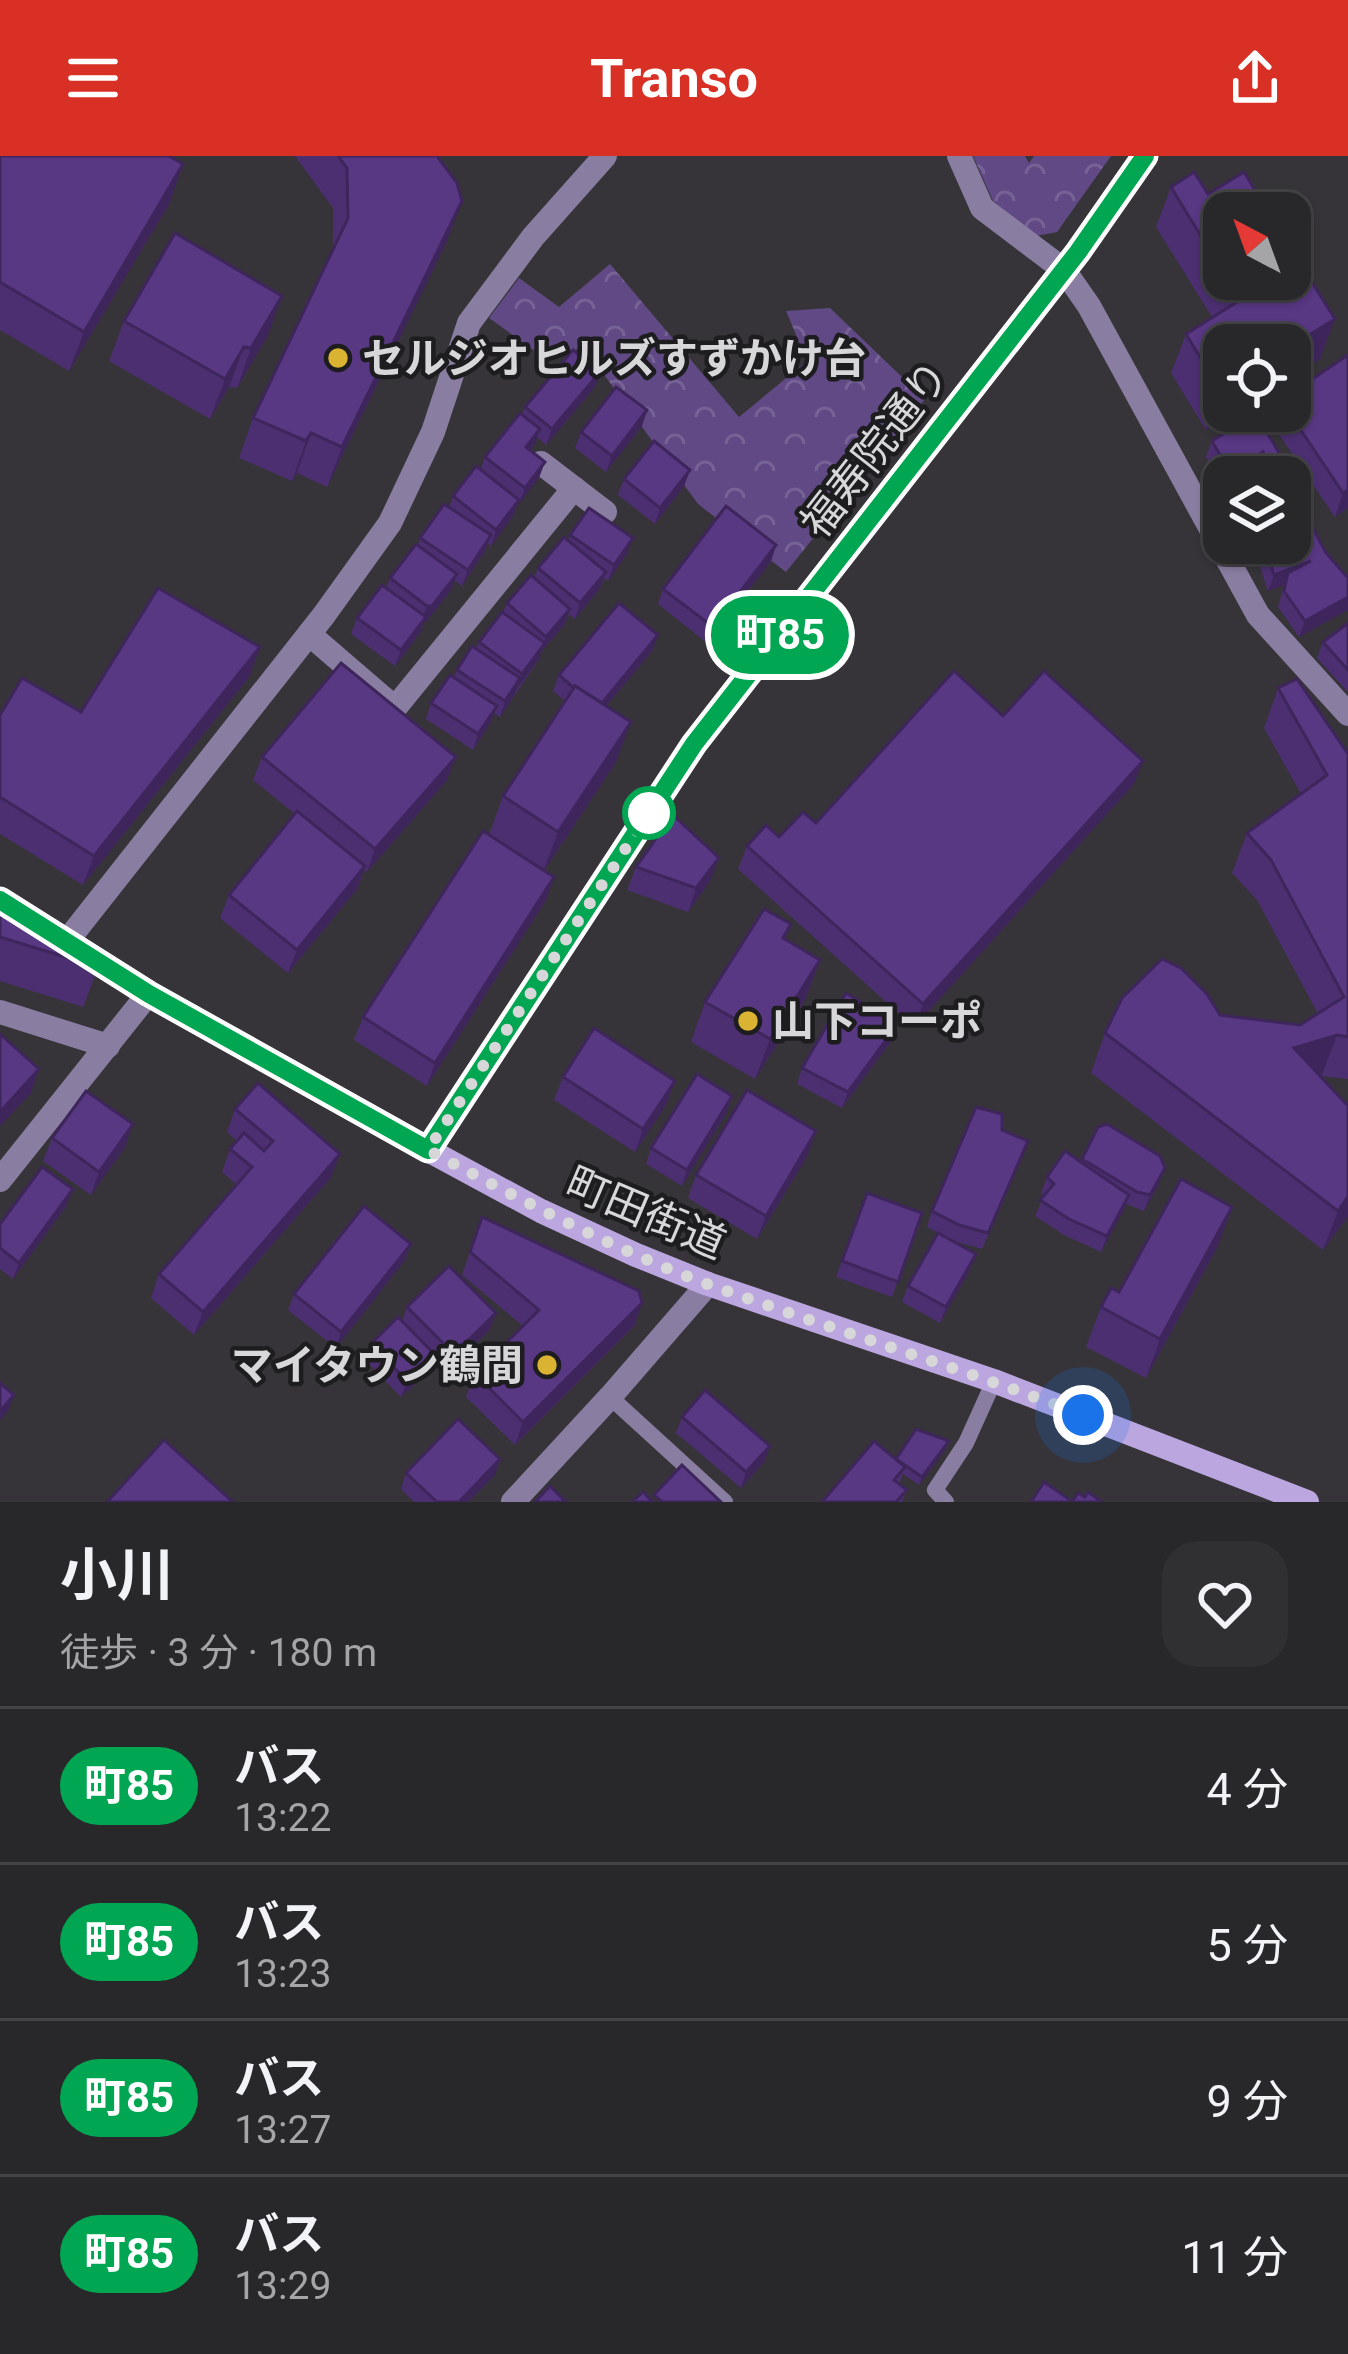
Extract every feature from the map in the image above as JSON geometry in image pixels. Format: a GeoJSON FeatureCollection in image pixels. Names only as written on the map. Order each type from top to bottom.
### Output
{"type":"FeatureCollection","features":[{"type":"Feature","properties":{"kind":"main road","name":"福寿院通り"},"geometry":{"type":"LineString","coordinates":[[428,1150],[694,744],[1064,271],[1145,156]]}},
{"type":"Feature","properties":{"kind":"main road","name":"町田街道"},"geometry":{"type":"LineString","coordinates":[[58,936],[149,994],[541,1211],[708,1284],[994,1381],[1307,1502]]}},
{"type":"Feature","properties":{"kind":"street"},"geometry":{"type":"LineString","coordinates":[[58,936],[309,634],[390,523],[433,432],[469,323],[532,237],[605,156]]}},
{"type":"Feature","properties":{"kind":"street"},"geometry":{"type":"LineString","coordinates":[[959,156],[982,208],[1064,271],[1089,306],[1258,615],[1348,714]]}},
{"type":"Feature","properties":{"kind":"street"},"geometry":{"type":"LineString","coordinates":[[542,463],[605,512]]}},
{"type":"Feature","properties":{"kind":"street"},"geometry":{"type":"LineString","coordinates":[[309,634],[395,708],[574,488]]}},
{"type":"Feature","properties":{"kind":"street"},"geometry":{"type":"LineString","coordinates":[[0,1180],[149,994]]}},
{"type":"Feature","properties":{"kind":"street"},"geometry":{"type":"LineString","coordinates":[[0,1012],[108,1046]]}},
{"type":"Feature","properties":{"kind":"street"},"geometry":{"type":"LineString","coordinates":[[513,1502],[708,1284]]}},
{"type":"Feature","properties":{"kind":"lane"},"geometry":{"type":"LineString","coordinates":[[946,1502],[935,1490],[966,1443],[994,1381]]}},
{"type":"Feature","properties":{"kind":"lane"},"geometry":{"type":"LineString","coordinates":[[610,1397],[725,1502]]}},
{"type":"Feature","properties":{"kind":"green space"},"geometry":{"type":"Polygon","coordinates":[[[973,156],[1025,156],[1029,163],[1034,156],[1111,156],[1057,232],[1036,236],[993,201],[973,156]]]}},
{"type":"Feature","properties":{"kind":"green space"},"geometry":{"type":"Polygon","coordinates":[[[610,264],[739,417],[807,361],[786,311],[830,308],[925,399],[786,572],[698,504],[584,347],[546,359],[489,318],[519,278],[559,307],[610,264]]]}},
{"type":"Feature","properties":{"kind":"building"},"geometry":{"type":"Polygon","coordinates":[[[0,156],[169,156],[183,164],[84,332],[0,282],[0,156]]]}},
{"type":"Feature","properties":{"kind":"building","name":"セルジオヒルズすずかけ台"},"geometry":{"type":"Polygon","coordinates":[[[338,156],[437,156],[457,183],[462,201],[342,447],[311,433],[306,441],[253,418],[348,218],[347,168],[338,156]]]}},
{"type":"Feature","properties":{"kind":"building"},"geometry":{"type":"Polygon","coordinates":[[[1194,172],[1207,192],[1203,192],[1203,240],[1171,187],[1194,172]]]}},
{"type":"Feature","properties":{"kind":"building"},"geometry":{"type":"Polygon","coordinates":[[[1244,172],[1256,192],[1211,192],[1244,172]]]}},
{"type":"Feature","properties":{"kind":"building"},"geometry":{"type":"Polygon","coordinates":[[[175,233],[282,296],[251,348],[244,347],[225,379],[124,321],[175,233]]]}},
{"type":"Feature","properties":{"kind":"building"},"geometry":{"type":"Polygon","coordinates":[[[1311,281],[1335,319],[1311,334],[1311,324],[1203,324],[1203,362],[1186,334],[1240,300],[1311,300],[1311,281]]]}},
{"type":"Feature","properties":{"kind":"building"},"geometry":{"type":"Polygon","coordinates":[[[573,350],[600,372],[552,429],[525,407],[573,350]]]}},
{"type":"Feature","properties":{"kind":"building"},"geometry":{"type":"Polygon","coordinates":[[[1348,355],[1348,490],[1343,493],[1302,432],[1311,432],[1311,380],[1348,355]]]}},
{"type":"Feature","properties":{"kind":"building"},"geometry":{"type":"Polygon","coordinates":[[[616,387],[647,410],[612,456],[581,432],[616,387]]]}},
{"type":"Feature","properties":{"kind":"building"},"geometry":{"type":"Polygon","coordinates":[[[520,413],[540,429],[526,447],[545,462],[525,488],[485,457],[520,413]]]}},
{"type":"Feature","properties":{"kind":"building"},"geometry":{"type":"Polygon","coordinates":[[[1227,432],[1267,432],[1281,456],[1259,456],[1264,451],[1257,456],[1221,456],[1212,441],[1227,432]]]}},
{"type":"Feature","properties":{"kind":"building"},"geometry":{"type":"Polygon","coordinates":[[[654,441],[690,470],[660,508],[624,479],[654,441]]]}},
{"type":"Feature","properties":{"kind":"building"},"geometry":{"type":"Polygon","coordinates":[[[476,466],[519,500],[496,530],[453,496],[476,466]]]}},
{"type":"Feature","properties":{"kind":"building"},"geometry":{"type":"Polygon","coordinates":[[[444,504],[491,535],[468,570],[420,538],[444,504]]]}},
{"type":"Feature","properties":{"kind":"building"},"geometry":{"type":"Polygon","coordinates":[[[726,506],[776,545],[713,627],[663,589],[726,506]]]}},
{"type":"Feature","properties":{"kind":"building"},"geometry":{"type":"Polygon","coordinates":[[[589,508],[633,538],[614,565],[570,535],[589,508]]]}},
{"type":"Feature","properties":{"kind":"building"},"geometry":{"type":"Polygon","coordinates":[[[1311,524],[1326,553],[1348,578],[1348,597],[1305,621],[1284,591],[1288,573],[1311,564],[1311,524]]]}},
{"type":"Feature","properties":{"kind":"building"},"geometry":{"type":"Polygon","coordinates":[[[564,537],[606,572],[580,603],[538,568],[564,537]]]}},
{"type":"Feature","properties":{"kind":"building"},"geometry":{"type":"Polygon","coordinates":[[[416,544],[457,574],[432,606],[390,578],[416,544]]]}},
{"type":"Feature","properties":{"kind":"building"},"geometry":{"type":"Polygon","coordinates":[[[1270,564],[1303,564],[1274,575],[1270,564]]]}},
{"type":"Feature","properties":{"kind":"building"},"geometry":{"type":"Polygon","coordinates":[[[531,575],[570,609],[546,637],[507,603],[531,575]]]}},
{"type":"Feature","properties":{"kind":"building"},"geometry":{"type":"Polygon","coordinates":[[[382,585],[426,617],[401,650],[357,618],[382,585]]]}},
{"type":"Feature","properties":{"kind":"building"},"geometry":{"type":"Polygon","coordinates":[[[158,588],[260,647],[94,856],[0,797],[0,715],[22,678],[81,712],[158,588]]]}},
{"type":"Feature","properties":{"kind":"building"},"geometry":{"type":"Polygon","coordinates":[[[619,603],[658,635],[602,703],[559,675],[619,603]]]}},
{"type":"Feature","properties":{"kind":"building"},"geometry":{"type":"Polygon","coordinates":[[[502,612],[545,643],[522,674],[479,642],[502,612]]]}},
{"type":"Feature","properties":{"kind":"building"},"geometry":{"type":"Polygon","coordinates":[[[1348,623],[1348,670],[1323,642],[1348,623]]]}},
{"type":"Feature","properties":{"kind":"building"},"geometry":{"type":"Polygon","coordinates":[[[472,646],[520,678],[505,701],[457,670],[472,646]]]}},
{"type":"Feature","properties":{"kind":"building"},"geometry":{"type":"Polygon","coordinates":[[[341,663],[456,757],[375,849],[262,757],[341,663]]]}},
{"type":"Feature","properties":{"kind":"building"},"geometry":{"type":"Polygon","coordinates":[[[954,671],[1003,716],[1044,671],[1143,761],[923,1004],[747,846],[766,825],[779,837],[803,812],[816,823],[954,671]]]}},
{"type":"Feature","properties":{"kind":"building"},"geometry":{"type":"Polygon","coordinates":[[[450,675],[497,706],[478,734],[431,703],[450,675]]]}},
{"type":"Feature","properties":{"kind":"building"},"geometry":{"type":"Polygon","coordinates":[[[1297,679],[1348,754],[1348,1037],[1337,1035],[1294,1048],[1348,1106],[1348,1196],[1338,1211],[1105,1033],[1122,998],[1162,959],[1181,968],[1220,1015],[1300,1025],[1344,997],[1271,860],[1247,833],[1327,775],[1278,688],[1297,679]]]}},
{"type":"Feature","properties":{"kind":"building"},"geometry":{"type":"Polygon","coordinates":[[[575,686],[631,722],[558,832],[503,796],[575,686]]]}},
{"type":"Feature","properties":{"kind":"building"},"geometry":{"type":"Polygon","coordinates":[[[297,811],[365,866],[297,950],[229,895],[297,811]]]}},
{"type":"Feature","properties":{"kind":"building"},"geometry":{"type":"Polygon","coordinates":[[[673,815],[719,858],[696,888],[636,867],[673,815]]]}},
{"type":"Feature","properties":{"kind":"building"},"geometry":{"type":"Polygon","coordinates":[[[483,831],[554,877],[435,1063],[363,1017],[483,831]]]}},
{"type":"Feature","properties":{"kind":"building"},"geometry":{"type":"Polygon","coordinates":[[[0,891],[104,952],[97,967],[0,937],[0,891]]]}},
{"type":"Feature","properties":{"kind":"building"},"geometry":{"type":"Polygon","coordinates":[[[764,909],[791,924],[783,938],[820,960],[770,1039],[705,1002],[764,909]]]}},
{"type":"Feature","properties":{"kind":"building"},"geometry":{"type":"Polygon","coordinates":[[[846,993],[897,1025],[848,1092],[802,1068],[846,993]]]}},
{"type":"Feature","properties":{"kind":"building"},"geometry":{"type":"Polygon","coordinates":[[[594,1028],[675,1081],[643,1129],[563,1077],[594,1028]]]}},
{"type":"Feature","properties":{"kind":"building"},"geometry":{"type":"Polygon","coordinates":[[[0,1034],[39,1069],[0,1112],[0,1034]]]}},
{"type":"Feature","properties":{"kind":"building"},"geometry":{"type":"Polygon","coordinates":[[[697,1074],[732,1096],[687,1170],[651,1148],[697,1074]]]}},
{"type":"Feature","properties":{"kind":"building"},"geometry":{"type":"Polygon","coordinates":[[[258,1083],[340,1154],[203,1312],[159,1274],[252,1167],[230,1149],[244,1133],[264,1151],[273,1141],[235,1109],[258,1083]]]}},
{"type":"Feature","properties":{"kind":"building"},"geometry":{"type":"Polygon","coordinates":[[[747,1090],[816,1131],[766,1216],[696,1175],[747,1090]]]}},
{"type":"Feature","properties":{"kind":"building"},"geometry":{"type":"Polygon","coordinates":[[[86,1091],[133,1124],[99,1172],[52,1138],[86,1091]]]}},
{"type":"Feature","properties":{"kind":"building"},"geometry":{"type":"Polygon","coordinates":[[[976,1107],[1002,1114],[1002,1130],[1028,1141],[988,1233],[932,1211],[976,1107]]]}},
{"type":"Feature","properties":{"kind":"building"},"geometry":{"type":"Polygon","coordinates":[[[1107,1124],[1160,1156],[1165,1168],[1150,1195],[1082,1159],[1098,1127],[1107,1124]]]}},
{"type":"Feature","properties":{"kind":"building"},"geometry":{"type":"Polygon","coordinates":[[[1065,1151],[1129,1195],[1107,1236],[1040,1200],[1054,1184],[1047,1177],[1065,1151]]]}},
{"type":"Feature","properties":{"kind":"building"},"geometry":{"type":"Polygon","coordinates":[[[42,1167],[73,1189],[19,1263],[0,1248],[0,1224],[42,1167]]]}},
{"type":"Feature","properties":{"kind":"building"},"geometry":{"type":"Polygon","coordinates":[[[1181,1179],[1232,1207],[1160,1339],[1101,1307],[1111,1288],[1119,1292],[1181,1179]]]}},
{"type":"Feature","properties":{"kind":"building"},"geometry":{"type":"Polygon","coordinates":[[[867,1193],[922,1213],[898,1282],[842,1261],[867,1193]]]}},
{"type":"Feature","properties":{"kind":"building"},"geometry":{"type":"Polygon","coordinates":[[[364,1206],[411,1244],[341,1332],[294,1294],[364,1206]]]}},
{"type":"Feature","properties":{"kind":"building","name":"マイタウン鶴間"},"geometry":{"type":"Polygon","coordinates":[[[482,1217],[639,1291],[642,1303],[523,1422],[475,1374],[539,1310],[470,1252],[482,1217]]]}},
{"type":"Feature","properties":{"kind":"building"},"geometry":{"type":"Polygon","coordinates":[[[938,1233],[976,1254],[946,1307],[908,1286],[938,1233]]]}},
{"type":"Feature","properties":{"kind":"building"},"geometry":{"type":"Polygon","coordinates":[[[449,1266],[496,1313],[454,1354],[407,1307],[449,1266]]]}},
{"type":"Feature","properties":{"kind":"building"},"geometry":{"type":"Polygon","coordinates":[[[398,1317],[435,1355],[407,1381],[371,1344],[398,1317]]]}},
{"type":"Feature","properties":{"kind":"building"},"geometry":{"type":"Polygon","coordinates":[[[0,1383],[14,1395],[0,1411],[0,1383]]]}},
{"type":"Feature","properties":{"kind":"building"},"geometry":{"type":"Polygon","coordinates":[[[705,1390],[770,1446],[746,1472],[682,1417],[705,1390]]]}},
{"type":"Feature","properties":{"kind":"building"},"geometry":{"type":"Polygon","coordinates":[[[458,1419],[500,1459],[459,1502],[437,1502],[406,1473],[458,1419]]]}},
{"type":"Feature","properties":{"kind":"building"},"geometry":{"type":"Polygon","coordinates":[[[916,1429],[949,1441],[922,1477],[896,1459],[916,1429]]]}},
{"type":"Feature","properties":{"kind":"building"},"geometry":{"type":"Polygon","coordinates":[[[164,1440],[233,1502],[107,1502],[164,1440]]]}},
{"type":"Feature","properties":{"kind":"building"},"geometry":{"type":"Polygon","coordinates":[[[874,1441],[905,1467],[894,1480],[907,1490],[896,1502],[822,1502],[874,1441]]]}},
{"type":"Feature","properties":{"kind":"building"},"geometry":{"type":"Polygon","coordinates":[[[682,1465],[721,1502],[662,1502],[654,1495],[682,1465]]]}},
{"type":"Feature","properties":{"kind":"building"},"geometry":{"type":"Polygon","coordinates":[[[1044,1482],[1069,1499],[1068,1502],[1031,1502],[1044,1482]]]}},
{"type":"Feature","properties":{"kind":"building"},"geometry":{"type":"Polygon","coordinates":[[[550,1486],[566,1502],[535,1502],[550,1486]]]}},
{"type":"Feature","properties":{"kind":"building"},"geometry":{"type":"Polygon","coordinates":[[[643,1492],[653,1502],[632,1502],[643,1492]]]}},
{"type":"Feature","properties":{"kind":"building"},"geometry":{"type":"Polygon","coordinates":[[[1088,1492],[1102,1502],[1072,1502],[1078,1493],[1085,1497],[1088,1492]]]}},
{"type":"Feature","properties":{"kind":"bus line","name":"町85"},"geometry":{"type":"LineString","coordinates":[[0,900],[149,994],[428,1150],[694,744],[1078,252],[1145,156]]}},
{"type":"Feature","properties":{"kind":"place","name":"セルジオヒルズすずかけ台"},"geometry":{"type":"Point","coordinates":[338,358]}},
{"type":"Feature","properties":{"kind":"place","name":"山下コーポ"},"geometry":{"type":"Point","coordinates":[748,1021]}},
{"type":"Feature","properties":{"kind":"place","name":"マイタウン鶴間"},"geometry":{"type":"Point","coordinates":[547,1365]}},
{"type":"Feature","properties":{"kind":"route"},"geometry":{"type":"LineString","coordinates":[[649,813],[428,1150],[636,1255],[1083,1415]]}}]}
